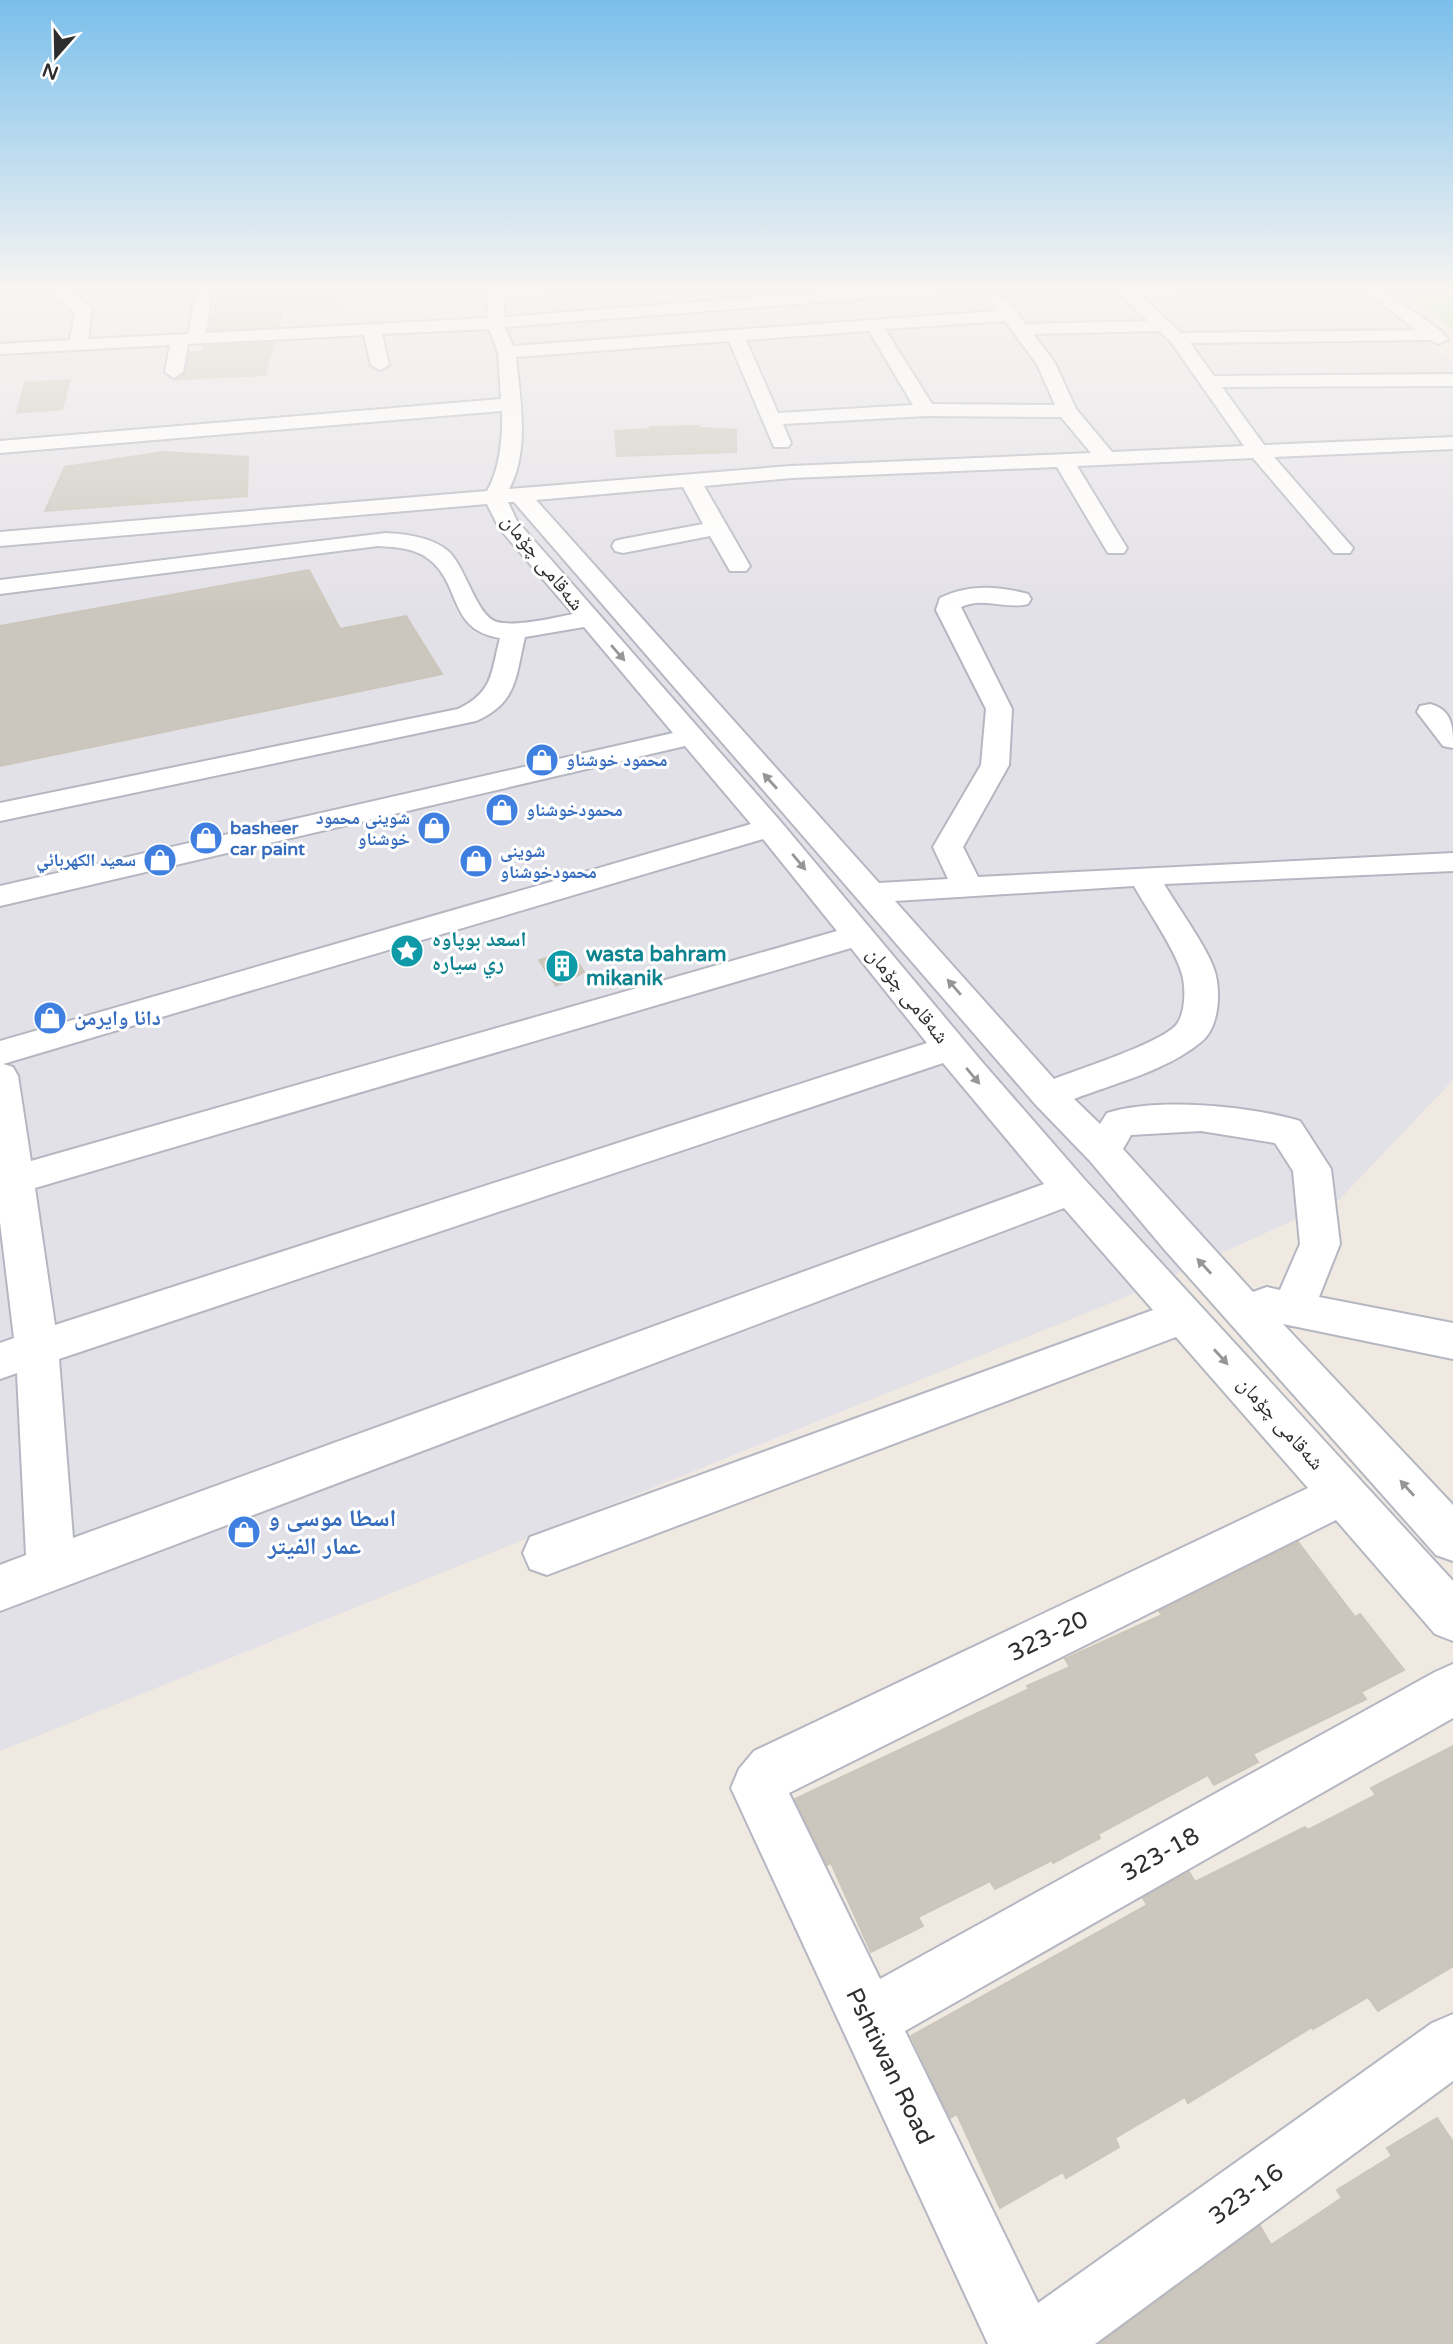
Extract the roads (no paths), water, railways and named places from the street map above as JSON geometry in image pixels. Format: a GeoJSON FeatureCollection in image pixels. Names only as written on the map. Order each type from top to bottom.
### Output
{"type":"FeatureCollection","features":[{"type":"Feature","properties":{"kind":"street"},"geometry":{"type":"LineString","coordinates":[[512,395],[512,503]]}},
{"type":"Feature","properties":{"kind":"street"},"geometry":{"type":"LineString","coordinates":[[762,395],[791,472]]}},
{"type":"Feature","properties":{"kind":"street"},"geometry":{"type":"LineString","coordinates":[[917,395],[926,410]]}},
{"type":"Feature","properties":{"kind":"street"},"geometry":{"type":"LineString","coordinates":[[1061,395],[1068,411],[1106,458]]}},
{"type":"Feature","properties":{"kind":"street"},"geometry":{"type":"LineString","coordinates":[[1218,395],[1259,452],[1342,548]]}},
{"type":"Feature","properties":{"kind":"street"},"geometry":{"type":"LineString","coordinates":[[0,447],[513,404]]}},
{"type":"Feature","properties":{"kind":"street"},"geometry":{"type":"LineString","coordinates":[[773,419],[926,410],[1068,411]]}},
{"type":"Feature","properties":{"kind":"street"},"geometry":{"type":"LineString","coordinates":[[0,539],[512,503],[690,480],[791,472],[1453,443]]}},
{"type":"Feature","properties":{"kind":"street"},"geometry":{"type":"LineString","coordinates":[[1063,460],[1116,548]]}},
{"type":"Feature","properties":{"kind":"street"},"geometry":{"type":"LineString","coordinates":[[690,480],[738,566]]}},
{"type":"Feature","properties":{"kind":"street","name":"شەقامی چۆمان"},"geometry":{"type":"LineString","coordinates":[[512,503],[589,619],[771,828],[1071,1191],[1345,1493],[1453,1617]]}},
{"type":"Feature","properties":{"kind":"street","name":"شەقامی چۆمان"},"geometry":{"type":"LineString","coordinates":[[512,503],[872,893],[1048,1095],[1103,1151],[1178,1238],[1449,1524]]}},
{"type":"Feature","properties":{"kind":"street"},"geometry":{"type":"LineString","coordinates":[[623,546],[716,528]]}},
{"type":"Feature","properties":{"kind":"street"},"geometry":{"type":"LineString","coordinates":[[0,587],[378,539],[403,540],[441,557],[479,621],[491,629],[516,629],[589,619]]}},
{"type":"Feature","properties":{"kind":"street"},"geometry":{"type":"LineString","coordinates":[[968,887],[948,847],[995,765],[999,709],[948,610],[949,603],[958,598],[976,595],[1011,596],[1019,599]]}},
{"type":"Feature","properties":{"kind":"street"},"geometry":{"type":"LineString","coordinates":[[0,812],[466,715],[486,706],[499,691],[516,629]]}},
{"type":"Feature","properties":{"kind":"street"},"geometry":{"type":"LineString","coordinates":[[1430,712],[1453,740]]}},
{"type":"Feature","properties":{"kind":"street"},"geometry":{"type":"LineString","coordinates":[[0,896],[690,737]]}},
{"type":"Feature","properties":{"kind":"street"},"geometry":{"type":"LineString","coordinates":[[0,1053],[771,828]]}},
{"type":"Feature","properties":{"kind":"street"},"geometry":{"type":"LineString","coordinates":[[872,893],[1144,876],[1453,862]]}},
{"type":"Feature","properties":{"kind":"street"},"geometry":{"type":"LineString","coordinates":[[1048,1095],[1150,1056],[1190,1033],[1197,1018],[1202,993],[1198,970],[1144,876]]}},
{"type":"Feature","properties":{"kind":"street"},"geometry":{"type":"LineString","coordinates":[[11,1204],[859,934]]}},
{"type":"Feature","properties":{"kind":"street"},"geometry":{"type":"LineString","coordinates":[[19,1355],[951,1048]]}},
{"type":"Feature","properties":{"kind":"street"},"geometry":{"type":"LineString","coordinates":[[0,1076],[11,1204],[19,1355],[51,1570]]}},
{"type":"Feature","properties":{"kind":"street"},"geometry":{"type":"LineString","coordinates":[[1103,1151],[1120,1122],[1201,1118],[1287,1131],[1312,1169],[1320,1244],[1293,1309]]}},
{"type":"Feature","properties":{"kind":"street"},"geometry":{"type":"LineString","coordinates":[[0,1588],[1071,1191]]}},
{"type":"Feature","properties":{"kind":"street"},"geometry":{"type":"LineString","coordinates":[[1132,1257],[1178,1238]]}},
{"type":"Feature","properties":{"kind":"street"},"geometry":{"type":"LineString","coordinates":[[1233,1297],[1453,1341]]}},
{"type":"Feature","properties":{"kind":"street"},"geometry":{"type":"LineString","coordinates":[[547,1553],[1184,1316]]}},
{"type":"Feature","properties":{"kind":"street","name":"323-20"},"geometry":{"type":"LineString","coordinates":[[758,1788],[773,1770],[1345,1493]]}},
{"type":"Feature","properties":{"kind":"street","name":"323-18"},"geometry":{"type":"LineString","coordinates":[[868,2019],[1453,1690]]}},
{"type":"Feature","properties":{"kind":"street","name":"Pshtiwan Road"},"geometry":{"type":"LineString","coordinates":[[758,1788],[1023,2344]]}},
{"type":"Feature","properties":{"kind":"street","name":"323-16"},"geometry":{"type":"LineString","coordinates":[[1038,2344],[1453,2044]]}},
{"type":"Feature","properties":{"kind":"place","name":"محمود خوشناو"},"geometry":{"type":"Point","coordinates":[542,760]}},
{"type":"Feature","properties":{"kind":"place","name":"محمودخوشناو"},"geometry":{"type":"Point","coordinates":[502,810]}},
{"type":"Feature","properties":{"kind":"place","name":"شوينى محمود خوشناو"},"geometry":{"type":"Point","coordinates":[434,828]}},
{"type":"Feature","properties":{"kind":"place","name":"basheer car paint"},"geometry":{"type":"Point","coordinates":[206,838]}},
{"type":"Feature","properties":{"kind":"place","name":"سعيد الكهربائي"},"geometry":{"type":"Point","coordinates":[160,860]}},
{"type":"Feature","properties":{"kind":"place","name":"شوينى محمودخوشناو"},"geometry":{"type":"Point","coordinates":[476,861]}},
{"type":"Feature","properties":{"kind":"place","name":"اسعد بوپاوه ري سياره"},"geometry":{"type":"Point","coordinates":[407,951]}},
{"type":"Feature","properties":{"kind":"place","name":"wasta bahram mikanik"},"geometry":{"type":"Point","coordinates":[562,966]}},
{"type":"Feature","properties":{"kind":"place","name":"دانا وایرمن"},"geometry":{"type":"Point","coordinates":[50,1018]}},
{"type":"Feature","properties":{"kind":"place","name":"اسطا موسى و عمار الفيتر"},"geometry":{"type":"Point","coordinates":[244,1532]}}]}
